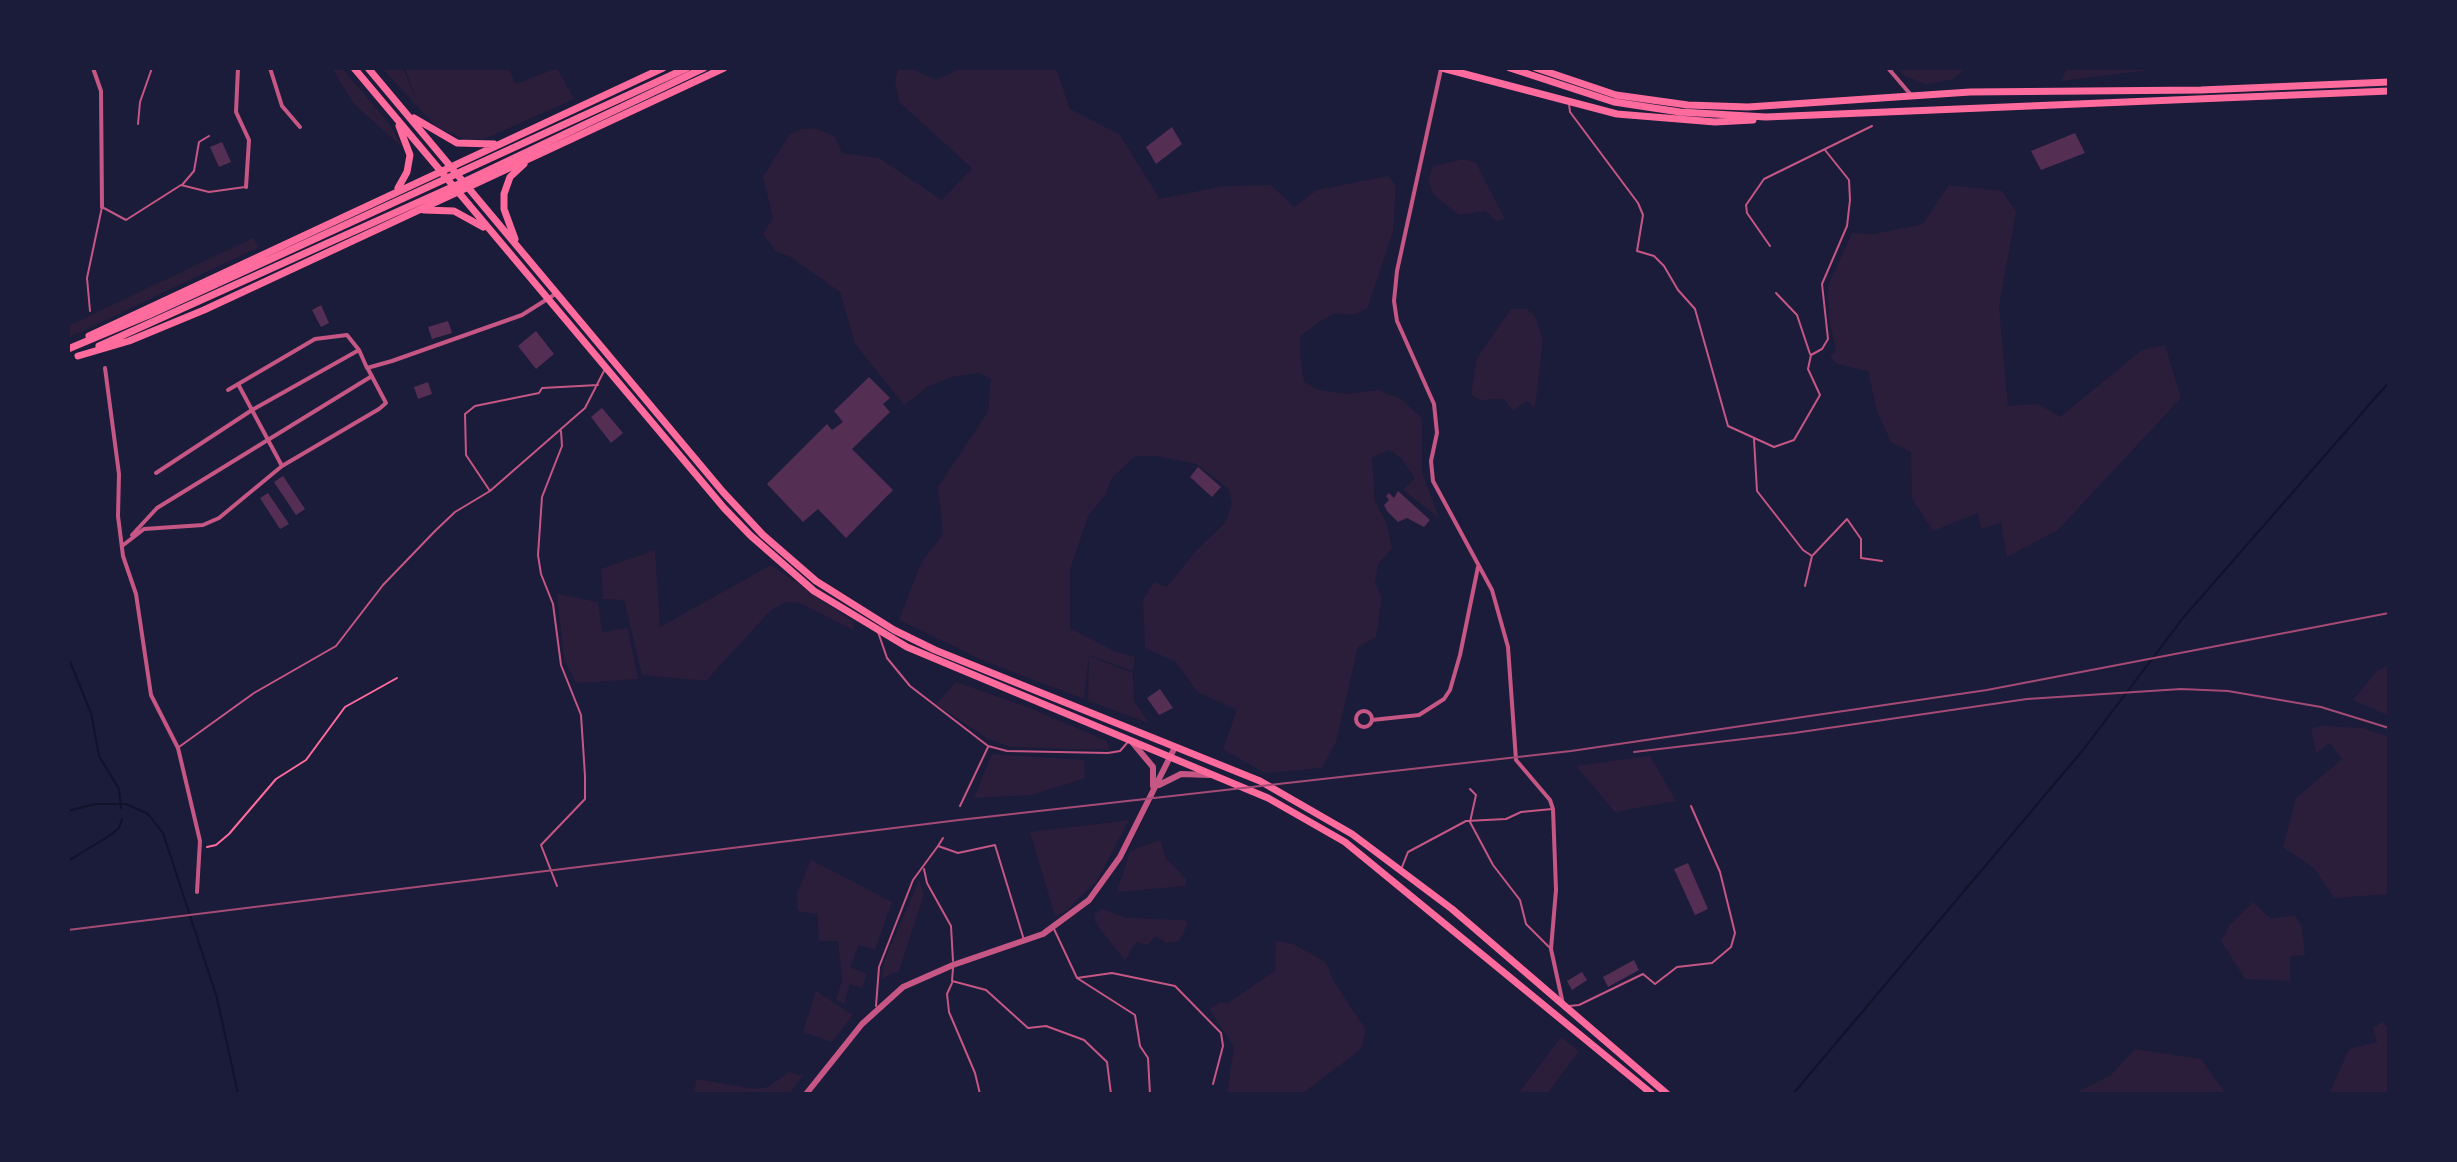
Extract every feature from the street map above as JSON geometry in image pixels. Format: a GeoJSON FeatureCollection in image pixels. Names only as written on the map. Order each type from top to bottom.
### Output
{"type":"FeatureCollection","features":[{"type":"Feature","properties":{"kind":"main road"},"geometry":{"type":"LineString","coordinates":[[354,68],[750,535],[814,591],[878,631],[958,670],[1129,739],[1260,781],[1352,834],[1401,868],[1667,1094]]}},
{"type":"Feature","properties":{"kind":"main road"},"geometry":{"type":"LineString","coordinates":[[368,68],[752,524],[816,581],[847,603],[921,643],[1171,751],[1302,816],[1345,842],[1652,1094]]}},
{"type":"Feature","properties":{"kind":"main road"},"geometry":{"type":"LineString","coordinates":[[68,348],[395,191],[663,68]]}},
{"type":"Feature","properties":{"kind":"main road"},"geometry":{"type":"LineString","coordinates":[[647,91],[687,68]]}},
{"type":"Feature","properties":{"kind":"main road"},"geometry":{"type":"LineString","coordinates":[[78,356],[264,266],[647,91],[704,68]]}},
{"type":"Feature","properties":{"kind":"main road"},"geometry":{"type":"LineString","coordinates":[[68,359],[129,341],[204,310],[724,68]]}},
{"type":"Feature","properties":{"kind":"main road"},"geometry":{"type":"LineString","coordinates":[[1442,68],[1569,103],[1649,118],[1715,122],[1766,117],[2389,91]]}},
{"type":"Feature","properties":{"kind":"main road"},"geometry":{"type":"LineString","coordinates":[[1510,68],[1614,102],[1680,112],[1766,117]]}},
{"type":"Feature","properties":{"kind":"main road"},"geometry":{"type":"LineString","coordinates":[[1536,68],[1616,95],[1688,105],[1780,107],[1913,96],[2389,82]]}},
{"type":"Feature","properties":{"kind":"main road"},"geometry":{"type":"LineString","coordinates":[[1562,68],[1575,81]]}},
{"type":"Feature","properties":{"kind":"main road"},"geometry":{"type":"LineString","coordinates":[[401,107],[448,140],[465,145],[500,144]]}},
{"type":"Feature","properties":{"kind":"main road"},"geometry":{"type":"LineString","coordinates":[[390,110],[410,155],[405,178],[395,191]]}},
{"type":"Feature","properties":{"kind":"main road"},"geometry":{"type":"LineString","coordinates":[[517,244],[504,209],[504,194],[510,177],[528,159]]}},
{"type":"Feature","properties":{"kind":"main road"},"geometry":{"type":"LineString","coordinates":[[417,211],[454,211],[492,232]]}},
{"type":"Feature","properties":{"kind":"main road"},"geometry":{"type":"LineString","coordinates":[[68,348],[264,266]]}},
{"type":"Feature","properties":{"kind":"street"},"geometry":{"type":"LineString","coordinates":[[93,68],[101,91],[102,207]]}},
{"type":"Feature","properties":{"kind":"street"},"geometry":{"type":"LineString","coordinates":[[238,68],[236,112],[249,140],[246,187]]}},
{"type":"Feature","properties":{"kind":"street"},"geometry":{"type":"LineString","coordinates":[[270,68],[282,106],[300,127]]}},
{"type":"Feature","properties":{"kind":"street"},"geometry":{"type":"LineString","coordinates":[[1442,68],[1394,301],[1397,321],[1434,404],[1437,433],[1431,461],[1433,481],[1492,590],[1508,647],[1516,760],[1550,800],[1553,809],[1556,890],[1551,949],[1564,1006]]}},
{"type":"Feature","properties":{"kind":"street"},"geometry":{"type":"LineString","coordinates":[[1888,68],[1913,96]]}},
{"type":"Feature","properties":{"kind":"street"},"geometry":{"type":"LineString","coordinates":[[367,368],[522,315],[558,292]]}},
{"type":"Feature","properties":{"kind":"street"},"geometry":{"type":"LineString","coordinates":[[122,546],[144,529],[203,525],[219,518],[282,466],[386,403],[359,350],[347,335],[315,339],[228,390]]}},
{"type":"Feature","properties":{"kind":"street"},"geometry":{"type":"LineString","coordinates":[[156,473],[252,410],[359,350]]}},
{"type":"Feature","properties":{"kind":"street"},"geometry":{"type":"LineString","coordinates":[[105,368],[119,474],[118,516],[122,546],[136,594],[151,695],[178,748],[202,848],[197,892]]}},
{"type":"Feature","properties":{"kind":"street"},"geometry":{"type":"LineString","coordinates":[[122,546],[157,508],[266,438],[372,376]]}},
{"type":"Feature","properties":{"kind":"street"},"geometry":{"type":"LineString","coordinates":[[238,384],[282,466]]}},
{"type":"Feature","properties":{"kind":"street"},"geometry":{"type":"LineString","coordinates":[[1372,720],[1427,712],[1450,690],[1478,567]]}},
{"type":"Feature","properties":{"kind":"street"},"geometry":{"type":"LineString","coordinates":[[1129,739],[1153,767],[1155,787]]}},
{"type":"Feature","properties":{"kind":"street"},"geometry":{"type":"LineString","coordinates":[[806,1094],[876,1010],[903,987],[1053,928],[1089,900],[1120,857],[1137,815],[1155,787],[1171,751]]}},
{"type":"Feature","properties":{"kind":"street"},"geometry":{"type":"LineString","coordinates":[[1155,787],[1181,774],[1216,775]]}},
{"type":"Feature","properties":{"kind":"lane"},"geometry":{"type":"LineString","coordinates":[[138,124],[140,102],[152,68]]}},
{"type":"Feature","properties":{"kind":"lane"},"geometry":{"type":"LineString","coordinates":[[1569,103],[1570,112],[1638,203],[1643,215],[1637,251],[1654,256],[1664,266],[1699,318],[1728,426],[1774,447],[1794,440],[1820,395],[1808,369],[1811,355],[1797,315],[1776,293]]}},
{"type":"Feature","properties":{"kind":"lane"},"geometry":{"type":"LineString","coordinates":[[1770,246],[1747,213],[1746,205],[1764,179],[1872,126]]}},
{"type":"Feature","properties":{"kind":"lane"},"geometry":{"type":"LineString","coordinates":[[90,311],[87,278],[102,207],[126,220],[181,185],[194,171],[199,142],[209,136]]}},
{"type":"Feature","properties":{"kind":"lane"},"geometry":{"type":"LineString","coordinates":[[1811,355],[1822,349],[1828,339],[1822,284],[1847,226],[1850,200],[1849,180],[1825,150]]}},
{"type":"Feature","properties":{"kind":"lane"},"geometry":{"type":"LineString","coordinates":[[181,185],[209,192],[246,187]]}},
{"type":"Feature","properties":{"kind":"lane"},"geometry":{"type":"LineString","coordinates":[[178,748],[254,693],[336,646],[383,585],[455,512],[490,491],[585,408],[606,367]]}},
{"type":"Feature","properties":{"kind":"lane"},"geometry":{"type":"LineString","coordinates":[[490,491],[466,455],[465,414],[475,406],[539,393],[542,388],[599,385]]}},
{"type":"Feature","properties":{"kind":"lane"},"geometry":{"type":"LineString","coordinates":[[557,886],[541,845],[585,799],[581,715],[561,665],[556,619],[538,555],[542,497],[562,446],[561,429]]}},
{"type":"Feature","properties":{"kind":"lane"},"geometry":{"type":"LineString","coordinates":[[1754,438],[1757,491],[1803,550],[1812,556]]}},
{"type":"Feature","properties":{"kind":"lane"},"geometry":{"type":"LineString","coordinates":[[1805,586],[1812,556],[1847,519],[1861,539],[1861,558],[1882,561]]}},
{"type":"Feature","properties":{"kind":"lane"},"geometry":{"type":"LineString","coordinates":[[878,631],[887,658],[905,680],[988,746],[1007,751],[1108,753],[1120,751],[1129,739]]}},
{"type":"Feature","properties":{"kind":"lane"},"geometry":{"type":"LineString","coordinates":[[960,806],[988,746]]}},
{"type":"Feature","properties":{"kind":"lane"},"geometry":{"type":"LineString","coordinates":[[1470,789],[1476,795],[1470,822],[1487,856],[1520,900],[1526,924],[1551,949]]}},
{"type":"Feature","properties":{"kind":"lane"},"geometry":{"type":"LineString","coordinates":[[1564,1006],[1579,1005],[1643,974],[1655,984],[1677,967],[1712,963],[1731,947],[1735,933],[1720,872],[1691,806]]}},
{"type":"Feature","properties":{"kind":"lane"},"geometry":{"type":"LineString","coordinates":[[1392,878],[1401,868],[1408,852],[1470,822],[1553,809]]}},
{"type":"Feature","properties":{"kind":"lane"},"geometry":{"type":"LineString","coordinates":[[876,1010],[879,967],[913,880],[924,869],[943,838]]}},
{"type":"Feature","properties":{"kind":"lane"},"geometry":{"type":"LineString","coordinates":[[938,846],[958,853],[995,845],[1024,941]]}},
{"type":"Feature","properties":{"kind":"lane"},"geometry":{"type":"LineString","coordinates":[[924,869],[927,883],[955,939],[952,981],[947,994],[949,1012],[980,1094]]}},
{"type":"Feature","properties":{"kind":"lane"},"geometry":{"type":"LineString","coordinates":[[1053,928],[1077,978],[1135,1015],[1140,1046],[1148,1058],[1150,1094]]}},
{"type":"Feature","properties":{"kind":"lane"},"geometry":{"type":"LineString","coordinates":[[1077,978],[1112,973],[1175,986],[1221,1033],[1223,1046],[1213,1084]]}},
{"type":"Feature","properties":{"kind":"lane"},"geometry":{"type":"LineString","coordinates":[[952,981],[986,990],[1028,1028],[1046,1026],[1084,1040],[1107,1062],[1111,1094]]}},
{"type":"Feature","properties":{"kind":"path"},"geometry":{"type":"LineString","coordinates":[[202,848],[216,845],[276,779],[306,760],[345,707],[397,678]]}},
{"type":"Feature","properties":{"kind":"shaded area"},"geometry":{"type":"Polygon","coordinates":[[[332,68],[342,68],[391,126],[402,147],[353,103],[332,68]]]}},
{"type":"Feature","properties":{"kind":"shaded area"},"geometry":{"type":"Polygon","coordinates":[[[382,68],[403,68],[418,105],[405,68],[508,68],[516,84],[557,68],[574,99],[484,139],[465,139],[436,127],[382,68]]]}},
{"type":"Feature","properties":{"kind":"shaded area"},"geometry":{"type":"Polygon","coordinates":[[[898,68],[910,68],[936,80],[962,68],[1056,68],[1070,109],[1119,134],[1160,199],[1223,186],[1271,185],[1294,207],[1317,190],[1388,176],[1396,186],[1393,232],[1367,309],[1352,315],[1335,313],[1321,321],[1300,336],[1300,354],[1304,382],[1319,390],[1346,394],[1378,390],[1401,399],[1422,418],[1422,472],[1439,518],[1403,490],[1415,478],[1400,457],[1389,450],[1372,458],[1375,501],[1387,524],[1392,548],[1378,564],[1375,583],[1382,598],[1376,637],[1358,647],[1336,742],[1322,768],[1264,773],[1223,749],[1237,710],[1197,692],[1176,662],[1145,648],[1143,600],[1154,582],[1167,587],[1194,553],[1225,523],[1232,505],[1229,489],[1196,464],[1157,456],[1135,456],[1112,478],[1104,497],[1089,514],[1070,569],[1070,628],[1114,651],[1135,657],[1133,671],[1089,655],[1084,699],[989,663],[899,620],[921,563],[943,534],[938,487],[988,412],[991,379],[979,373],[955,376],[929,386],[904,405],[855,344],[840,292],[789,256],[776,252],[763,234],[773,218],[763,177],[789,135],[801,129],[816,128],[835,137],[842,153],[879,158],[942,200],[972,168],[899,102],[895,82],[898,68]]]}},
{"type":"Feature","properties":{"kind":"shaded area"},"geometry":{"type":"Polygon","coordinates":[[[1898,68],[1966,68],[1954,79],[1926,84],[1904,76],[1898,68]]]}},
{"type":"Feature","properties":{"kind":"shaded area"},"geometry":{"type":"Polygon","coordinates":[[[2067,68],[2165,68],[2061,81],[2067,68]]]}},
{"type":"Feature","properties":{"kind":"shaded area"},"geometry":{"type":"Polygon","coordinates":[[[1464,159],[1476,163],[1505,219],[1496,221],[1486,211],[1459,215],[1434,195],[1428,180],[1433,166],[1464,159]]]}},
{"type":"Feature","properties":{"kind":"shaded area"},"geometry":{"type":"Polygon","coordinates":[[[1949,185],[2002,191],[2016,212],[1999,306],[2008,406],[2038,404],[2060,417],[2142,350],[2165,345],[2181,398],[2058,530],[2007,557],[2001,523],[1981,529],[1978,513],[1933,531],[1912,499],[1911,452],[1891,442],[1877,411],[1868,371],[1837,364],[1830,357],[1836,350],[1829,318],[1828,286],[1852,233],[1873,234],[1923,224],[1949,185]]]}},
{"type":"Feature","properties":{"kind":"shaded area"},"geometry":{"type":"Polygon","coordinates":[[[253,238],[259,247],[68,338],[68,326],[253,238]]]}},
{"type":"Feature","properties":{"kind":"shaded area"},"geometry":{"type":"Polygon","coordinates":[[[1511,309],[1526,309],[1534,314],[1543,339],[1535,409],[1527,401],[1513,411],[1504,399],[1480,400],[1471,395],[1477,358],[1511,309]]]}},
{"type":"Feature","properties":{"kind":"shaded area"},"geometry":{"type":"Polygon","coordinates":[[[655,550],[660,627],[771,565],[853,622],[853,630],[800,603],[786,602],[770,611],[706,681],[642,675],[624,600],[603,599],[601,569],[655,550]]]}},
{"type":"Feature","properties":{"kind":"shaded area"},"geometry":{"type":"Polygon","coordinates":[[[557,594],[598,602],[602,632],[628,628],[638,679],[576,683],[564,659],[557,594]]]}},
{"type":"Feature","properties":{"kind":"shaded area"},"geometry":{"type":"Polygon","coordinates":[[[1089,656],[1133,673],[1134,701],[1149,723],[1088,701],[1089,656]]]}},
{"type":"Feature","properties":{"kind":"shaded area"},"geometry":{"type":"Polygon","coordinates":[[[2389,665],[2389,716],[2353,700],[2377,671],[2389,665]]]}},
{"type":"Feature","properties":{"kind":"shaded area"},"geometry":{"type":"Polygon","coordinates":[[[956,682],[1030,708],[1107,741],[1110,750],[1011,747],[988,739],[936,704],[956,682]]]}},
{"type":"Feature","properties":{"kind":"shaded area"},"geometry":{"type":"Polygon","coordinates":[[[2311,728],[2362,728],[2389,737],[2389,894],[2334,898],[2314,868],[2283,847],[2296,798],[2342,759],[2330,743],[2316,753],[2311,728]]]}},
{"type":"Feature","properties":{"kind":"shaded area"},"geometry":{"type":"Polygon","coordinates":[[[992,754],[1084,760],[1085,778],[1032,795],[974,798],[992,754]]]}},
{"type":"Feature","properties":{"kind":"shaded area"},"geometry":{"type":"Polygon","coordinates":[[[1650,756],[1676,801],[1615,812],[1576,766],[1650,756]]]}},
{"type":"Feature","properties":{"kind":"shaded area"},"geometry":{"type":"Polygon","coordinates":[[[1129,820],[1097,881],[1065,912],[1055,916],[1030,832],[1129,820]]]}},
{"type":"Feature","properties":{"kind":"shaded area"},"geometry":{"type":"Polygon","coordinates":[[[1160,840],[1165,857],[1186,879],[1185,886],[1117,892],[1130,851],[1160,840]]]}},
{"type":"Feature","properties":{"kind":"shaded area"},"geometry":{"type":"Polygon","coordinates":[[[811,860],[892,902],[875,950],[859,945],[850,967],[867,974],[862,988],[850,984],[844,1004],[836,1000],[842,980],[838,941],[819,941],[817,914],[798,911],[797,893],[811,860]]]}},
{"type":"Feature","properties":{"kind":"shaded area"},"geometry":{"type":"Polygon","coordinates":[[[919,880],[924,894],[899,971],[881,979],[885,959],[919,880]]]}},
{"type":"Feature","properties":{"kind":"shaded area"},"geometry":{"type":"Polygon","coordinates":[[[2253,902],[2271,919],[2295,915],[2302,927],[2305,955],[2290,956],[2290,981],[2245,979],[2221,941],[2229,926],[2253,902]]]}},
{"type":"Feature","properties":{"kind":"shaded area"},"geometry":{"type":"Polygon","coordinates":[[[1102,909],[1126,918],[1185,920],[1188,924],[1179,941],[1167,943],[1155,936],[1148,945],[1136,942],[1125,961],[1095,922],[1095,914],[1102,909]]]}},
{"type":"Feature","properties":{"kind":"shaded area"},"geometry":{"type":"Polygon","coordinates":[[[1276,941],[1293,944],[1326,962],[1333,980],[1366,1030],[1361,1049],[1302,1094],[1227,1094],[1234,1047],[1209,1009],[1220,1002],[1228,1003],[1275,971],[1276,941]]]}},
{"type":"Feature","properties":{"kind":"shaded area"},"geometry":{"type":"Polygon","coordinates":[[[816,991],[853,1015],[832,1042],[803,1032],[816,991]]]}},
{"type":"Feature","properties":{"kind":"shaded area"},"geometry":{"type":"Polygon","coordinates":[[[2382,1022],[2389,1028],[2389,1094],[2329,1094],[2349,1049],[2377,1042],[2373,1028],[2382,1022]]]}},
{"type":"Feature","properties":{"kind":"shaded area"},"geometry":{"type":"Polygon","coordinates":[[[1561,1037],[1579,1051],[1547,1094],[1518,1094],[1561,1037]]]}},
{"type":"Feature","properties":{"kind":"shaded area"},"geometry":{"type":"Polygon","coordinates":[[[2135,1049],[2201,1059],[2226,1094],[2073,1094],[2111,1075],[2135,1049]]]}},
{"type":"Feature","properties":{"kind":"shaded area"},"geometry":{"type":"Polygon","coordinates":[[[789,1072],[803,1076],[789,1094],[693,1094],[697,1079],[754,1089],[768,1087],[789,1072]]]}},
{"type":"Feature","properties":{"kind":"building"},"geometry":{"type":"Polygon","coordinates":[[[1172,127],[1182,144],[1156,164],[1146,147],[1172,127]]]}},
{"type":"Feature","properties":{"kind":"building"},"geometry":{"type":"Polygon","coordinates":[[[2075,133],[2085,153],[2041,170],[2031,151],[2075,133]]]}},
{"type":"Feature","properties":{"kind":"building"},"geometry":{"type":"Polygon","coordinates":[[[222,142],[231,162],[219,167],[210,147],[222,142]]]}},
{"type":"Feature","properties":{"kind":"building"},"geometry":{"type":"Polygon","coordinates":[[[321,305],[329,323],[321,327],[312,310],[321,305]]]}},
{"type":"Feature","properties":{"kind":"building"},"geometry":{"type":"Polygon","coordinates":[[[448,321],[452,333],[432,339],[428,327],[448,321]]]}},
{"type":"Feature","properties":{"kind":"building"},"geometry":{"type":"Polygon","coordinates":[[[536,331],[554,354],[536,369],[518,346],[536,331]]]}},
{"type":"Feature","properties":{"kind":"building"},"geometry":{"type":"Polygon","coordinates":[[[869,377],[890,398],[883,404],[890,412],[852,449],[893,490],[846,538],[818,509],[803,522],[767,484],[827,424],[832,430],[843,422],[834,411],[869,377]]]}},
{"type":"Feature","properties":{"kind":"building"},"geometry":{"type":"Polygon","coordinates":[[[428,382],[432,394],[418,399],[414,387],[428,382]]]}},
{"type":"Feature","properties":{"kind":"building"},"geometry":{"type":"Polygon","coordinates":[[[602,408],[623,433],[611,443],[591,417],[602,408]]]}},
{"type":"Feature","properties":{"kind":"building"},"geometry":{"type":"Polygon","coordinates":[[[1198,467],[1221,487],[1212,497],[1190,477],[1198,467]]]}},
{"type":"Feature","properties":{"kind":"building"},"geometry":{"type":"Polygon","coordinates":[[[283,476],[305,509],[296,515],[274,482],[283,476]]]}},
{"type":"Feature","properties":{"kind":"building"},"geometry":{"type":"Polygon","coordinates":[[[1398,491],[1430,520],[1424,527],[1407,518],[1398,522],[1387,511],[1384,505],[1389,500],[1386,496],[1389,493],[1394,498],[1398,491]]]}},
{"type":"Feature","properties":{"kind":"building"},"geometry":{"type":"Polygon","coordinates":[[[268,493],[289,524],[280,529],[260,498],[268,493]]]}},
{"type":"Feature","properties":{"kind":"building"},"geometry":{"type":"Polygon","coordinates":[[[1160,689],[1173,708],[1159,715],[1147,698],[1160,689]]]}},
{"type":"Feature","properties":{"kind":"building"},"geometry":{"type":"Polygon","coordinates":[[[1688,863],[1708,909],[1695,915],[1674,869],[1688,863]]]}},
{"type":"Feature","properties":{"kind":"building"},"geometry":{"type":"Polygon","coordinates":[[[1634,960],[1639,970],[1608,987],[1603,977],[1634,960]]]}},
{"type":"Feature","properties":{"kind":"building"},"geometry":{"type":"Polygon","coordinates":[[[1582,972],[1587,980],[1572,990],[1567,981],[1582,972]]]}},
{"type":"Feature","properties":{"kind":"waterway"},"geometry":{"type":"LineString","coordinates":[[1793,1094],[2083,750],[2183,618],[2389,382]]}},
{"type":"Feature","properties":{"kind":"waterway"},"geometry":{"type":"LineString","coordinates":[[68,657],[91,713],[99,756],[119,789],[121,808]]}},
{"type":"Feature","properties":{"kind":"waterway"},"geometry":{"type":"LineString","coordinates":[[68,811],[95,804],[126,804],[148,814],[163,833],[217,998],[238,1094]]}},
{"type":"Feature","properties":{"kind":"waterway"},"geometry":{"type":"LineString","coordinates":[[68,861],[109,836],[119,828],[122,819]]}},
{"type":"Feature","properties":{"kind":"railway"},"geometry":{"type":"LineString","coordinates":[[68,930],[959,820],[1571,751],[1987,690],[2389,613]]}},
{"type":"Feature","properties":{"kind":"railway"},"geometry":{"type":"LineString","coordinates":[[1634,752],[1794,733],[2027,699],[2181,689],[2228,691],[2321,707],[2389,728]]}}]}
